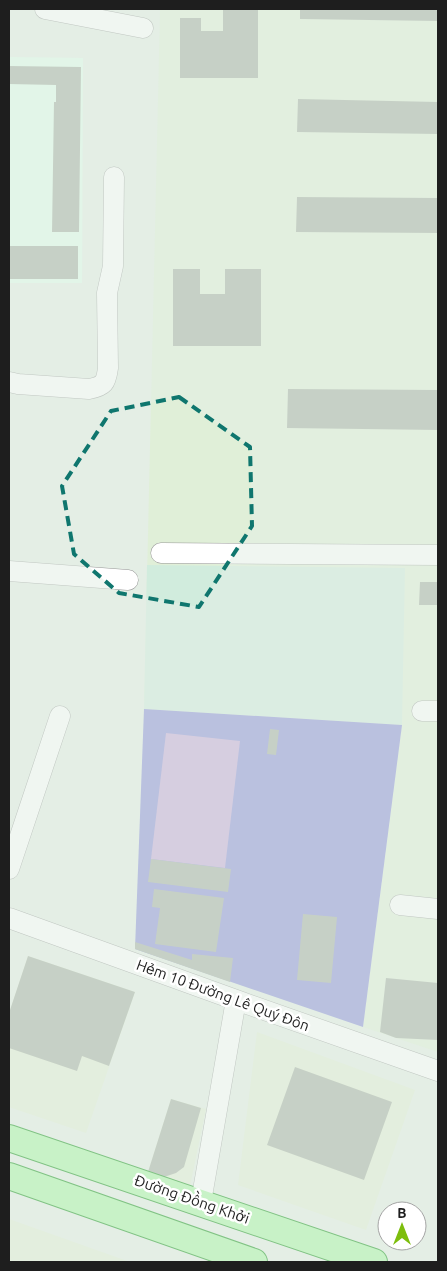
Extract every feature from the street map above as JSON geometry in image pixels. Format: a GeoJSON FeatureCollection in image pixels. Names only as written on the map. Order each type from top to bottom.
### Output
{"type":"FeatureCollection","features":[{"type":"Feature","properties":{"kind":"main road","name":"Đường Đồng Khởi"},"geometry":{"type":"LineString","coordinates":[[9,1138],[201,1202],[372,1262]]}},
{"type":"Feature","properties":{"kind":"main road"},"geometry":{"type":"LineString","coordinates":[[9,1176],[254,1262]]}},
{"type":"Feature","properties":{"kind":"street"},"geometry":{"type":"LineString","coordinates":[[46,9],[143,28]]}},
{"type":"Feature","properties":{"kind":"street"},"geometry":{"type":"LineString","coordinates":[[9,382],[89,389],[100,387],[106,380],[108,368],[107,293],[112,266],[114,177]]}},
{"type":"Feature","properties":{"kind":"street"},"geometry":{"type":"LineString","coordinates":[[161,553],[438,555]]}},
{"type":"Feature","properties":{"kind":"street"},"geometry":{"type":"LineString","coordinates":[[9,572],[128,580]]}},
{"type":"Feature","properties":{"kind":"street"},"geometry":{"type":"LineString","coordinates":[[9,869],[60,716]]}},
{"type":"Feature","properties":{"kind":"street"},"geometry":{"type":"LineString","coordinates":[[400,905],[438,909]]}},
{"type":"Feature","properties":{"kind":"street","name":"Hẻm 10 Đường Lê Quý Đôn"},"geometry":{"type":"LineString","coordinates":[[9,918],[438,1071]]}},
{"type":"Feature","properties":{"kind":"street"},"geometry":{"type":"LineString","coordinates":[[201,1202],[236,1000]]}},
{"type":"Feature","properties":{"kind":"highlighted area"},"geometry":{"type":"Polygon","coordinates":[[[179,397],[250,447],[252,526],[199,607],[119,593],[74,554],[62,486],[111,411],[179,397]]]}},
{"type":"Feature","properties":{"kind":"shaded area"},"geometry":{"type":"Polygon","coordinates":[[[160,9],[438,9],[438,1052],[363,1027],[402,725],[144,709],[160,9]]]}},
{"type":"Feature","properties":{"kind":"shaded area"},"geometry":{"type":"Polygon","coordinates":[[[9,57],[83,58],[82,283],[9,283],[9,57]]]}},
{"type":"Feature","properties":{"kind":"shaded area"},"geometry":{"type":"Polygon","coordinates":[[[147,565],[405,568],[402,725],[144,709],[147,565]]]}},
{"type":"Feature","properties":{"kind":"shaded area"},"geometry":{"type":"Polygon","coordinates":[[[144,709],[402,725],[363,1027],[135,949],[144,709]]]}},
{"type":"Feature","properties":{"kind":"shaded area"},"geometry":{"type":"Polygon","coordinates":[[[166,733],[240,741],[225,868],[151,859],[166,733]]]}},
{"type":"Feature","properties":{"kind":"shaded area"},"geometry":{"type":"Polygon","coordinates":[[[28,956],[135,992],[86,1133],[9,1107],[9,1013],[28,956]]]}},
{"type":"Feature","properties":{"kind":"shaded area"},"geometry":{"type":"Polygon","coordinates":[[[257,1032],[415,1090],[366,1230],[238,1185],[257,1032]]]}},
{"type":"Feature","properties":{"kind":"shaded area"},"geometry":{"type":"Polygon","coordinates":[[[171,1099],[206,1109],[190,1186],[148,1172],[171,1099]]]}},
{"type":"Feature","properties":{"kind":"shaded area"},"geometry":{"type":"Polygon","coordinates":[[[9,1219],[130,1262],[9,1262],[9,1219]]]}},
{"type":"Feature","properties":{"kind":"building"},"geometry":{"type":"Polygon","coordinates":[[[223,9],[258,9],[258,78],[180,78],[180,18],[201,18],[201,31],[223,31],[223,9]]]}},
{"type":"Feature","properties":{"kind":"building"},"geometry":{"type":"Polygon","coordinates":[[[300,9],[438,9],[438,21],[300,19],[300,9]]]}},
{"type":"Feature","properties":{"kind":"building"},"geometry":{"type":"Polygon","coordinates":[[[9,66],[81,67],[79,232],[52,232],[54,102],[56,102],[56,85],[9,84],[9,66]]]}},
{"type":"Feature","properties":{"kind":"building"},"geometry":{"type":"Polygon","coordinates":[[[298,99],[438,102],[438,134],[297,132],[298,99]]]}},
{"type":"Feature","properties":{"kind":"building"},"geometry":{"type":"Polygon","coordinates":[[[297,197],[438,198],[438,233],[296,232],[297,197]]]}},
{"type":"Feature","properties":{"kind":"building"},"geometry":{"type":"Polygon","coordinates":[[[9,246],[78,246],[78,279],[9,279],[9,246]]]}},
{"type":"Feature","properties":{"kind":"building"},"geometry":{"type":"Polygon","coordinates":[[[173,269],[200,269],[200,294],[225,294],[225,269],[261,269],[261,346],[173,346],[173,269]]]}},
{"type":"Feature","properties":{"kind":"building"},"geometry":{"type":"Polygon","coordinates":[[[288,389],[438,390],[438,430],[287,428],[288,389]]]}},
{"type":"Feature","properties":{"kind":"building"},"geometry":{"type":"Polygon","coordinates":[[[420,582],[438,582],[438,605],[419,605],[420,582]]]}},
{"type":"Feature","properties":{"kind":"building"},"geometry":{"type":"Polygon","coordinates":[[[270,729],[279,730],[276,755],[267,754],[270,729]]]}},
{"type":"Feature","properties":{"kind":"building"},"geometry":{"type":"Polygon","coordinates":[[[151,859],[231,869],[228,892],[148,882],[151,859]]]}},
{"type":"Feature","properties":{"kind":"building"},"geometry":{"type":"Polygon","coordinates":[[[154,889],[224,898],[216,952],[155,944],[160,908],[152,907],[154,889]]]}},
{"type":"Feature","properties":{"kind":"building"},"geometry":{"type":"Polygon","coordinates":[[[303,914],[337,917],[331,983],[297,980],[303,914]]]}},
{"type":"Feature","properties":{"kind":"building"},"geometry":{"type":"Polygon","coordinates":[[[135,942],[192,960],[192,954],[233,958],[230,982],[135,949],[135,942]]]}},
{"type":"Feature","properties":{"kind":"building"},"geometry":{"type":"Polygon","coordinates":[[[28,956],[135,992],[109,1066],[82,1056],[77,1071],[9,1048],[9,1013],[28,956]]]}},
{"type":"Feature","properties":{"kind":"building"},"geometry":{"type":"Polygon","coordinates":[[[386,978],[438,983],[438,1040],[396,1038],[380,1032],[386,978]]]}},
{"type":"Feature","properties":{"kind":"building"},"geometry":{"type":"Polygon","coordinates":[[[295,1067],[392,1102],[364,1180],[267,1145],[295,1067]]]}},
{"type":"Feature","properties":{"kind":"building"},"geometry":{"type":"Polygon","coordinates":[[[171,1099],[201,1108],[184,1167],[176,1173],[164,1177],[148,1172],[171,1099]]]}}]}
